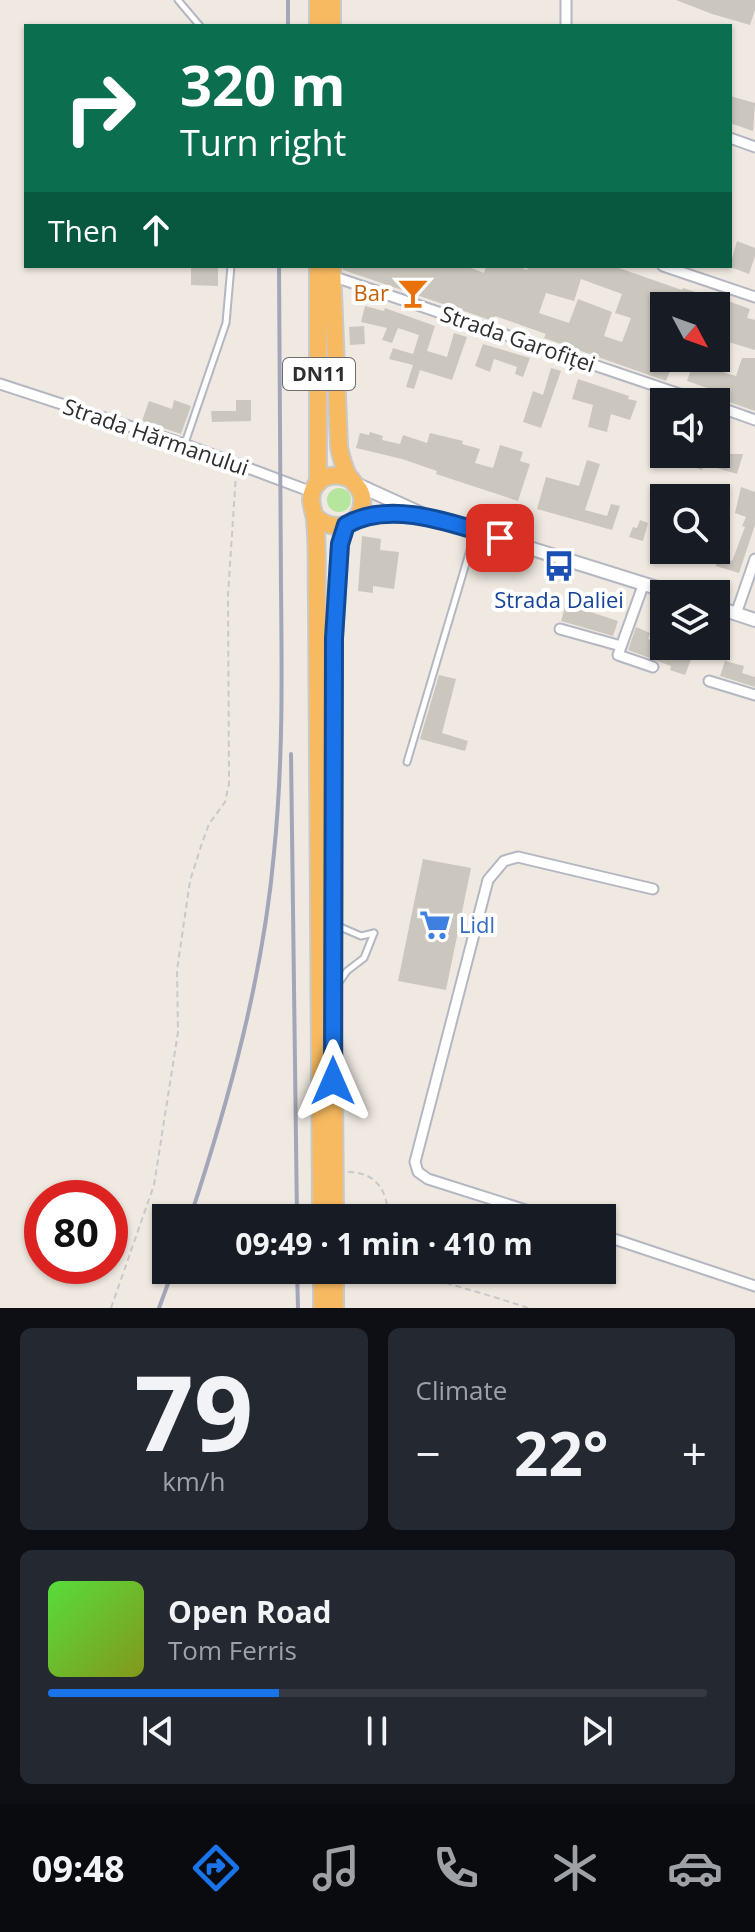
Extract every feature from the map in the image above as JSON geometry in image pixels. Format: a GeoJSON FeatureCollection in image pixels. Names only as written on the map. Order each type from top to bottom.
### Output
{"type":"FeatureCollection","features":[{"type":"Feature","properties":{"kind":"highway"},"geometry":{"type":"LineString","coordinates":[[318,0],[318,24]]}},
{"type":"Feature","properties":{"kind":"highway"},"geometry":{"type":"LineString","coordinates":[[332,0],[332,24]]}},
{"type":"Feature","properties":{"kind":"highway","name":"DN11"},"geometry":{"type":"LineString","coordinates":[[327,269],[339,447],[363,499],[362,507],[340,544],[334,638],[335,1204]]}},
{"type":"Feature","properties":{"kind":"highway","name":"DN11"},"geometry":{"type":"LineString","coordinates":[[321,1204],[315,516],[311,508],[315,487],[327,269]]}},
{"type":"Feature","properties":{"kind":"highway"},"geometry":{"type":"LineString","coordinates":[[315,487],[333,475],[354,481]]}},
{"type":"Feature","properties":{"kind":"highway"},"geometry":{"type":"LineString","coordinates":[[315,516],[329,526],[350,523]]}},
{"type":"Feature","properties":{"kind":"highway"},"geometry":{"type":"LineString","coordinates":[[322,1284],[322,1308]]}},
{"type":"Feature","properties":{"kind":"highway"},"geometry":{"type":"LineString","coordinates":[[335,1284],[335,1308]]}},
{"type":"Feature","properties":{"kind":"main road"},"geometry":{"type":"LineString","coordinates":[[354,481],[424,515],[650,585]]}},
{"type":"Feature","properties":{"kind":"main road"},"geometry":{"type":"LineString","coordinates":[[350,523],[378,515],[424,515]]}},
{"type":"Feature","properties":{"kind":"main road"},"geometry":{"type":"LineString","coordinates":[[730,612],[755,620]]}},
{"type":"Feature","properties":{"kind":"street"},"geometry":{"type":"LineString","coordinates":[[566,0],[566,24]]}},
{"type":"Feature","properties":{"kind":"street"},"geometry":{"type":"LineString","coordinates":[[732,139],[755,147]]}},
{"type":"Feature","properties":{"kind":"street"},"geometry":{"type":"LineString","coordinates":[[669,268],[755,297]]}},
{"type":"Feature","properties":{"kind":"street","name":"Strada Garofiței"},"geometry":{"type":"LineString","coordinates":[[327,269],[663,388]]}},
{"type":"Feature","properties":{"kind":"street","name":"Strada Hărmanului"},"geometry":{"type":"LineString","coordinates":[[0,384],[315,487]]}},
{"type":"Feature","properties":{"kind":"street"},"geometry":{"type":"LineString","coordinates":[[730,411],[755,420]]}},
{"type":"Feature","properties":{"kind":"street"},"geometry":{"type":"LineString","coordinates":[[736,614],[755,559]]}},
{"type":"Feature","properties":{"kind":"street"},"geometry":{"type":"LineString","coordinates":[[644,583],[618,655],[653,667]]}},
{"type":"Feature","properties":{"kind":"street"},"geometry":{"type":"LineString","coordinates":[[560,629],[621,646]]}},
{"type":"Feature","properties":{"kind":"street"},"geometry":{"type":"LineString","coordinates":[[709,681],[755,695]]}},
{"type":"Feature","properties":{"kind":"street"},"geometry":{"type":"LineString","coordinates":[[507,1204],[428,1179],[418,1172],[415,1162],[488,880],[504,861],[518,857],[653,889]]}},
{"type":"Feature","properties":{"kind":"street"},"geometry":{"type":"LineString","coordinates":[[616,1240],[755,1286]]}},
{"type":"Feature","properties":{"kind":"lane"},"geometry":{"type":"LineString","coordinates":[[181,2],[198,24]]}},
{"type":"Feature","properties":{"kind":"lane"},"geometry":{"type":"LineString","coordinates":[[184,444],[226,323],[231,268]]}},
{"type":"Feature","properties":{"kind":"lane"},"geometry":{"type":"LineString","coordinates":[[407,762],[476,531]]}},
{"type":"Feature","properties":{"kind":"lane"},"geometry":{"type":"LineString","coordinates":[[332,922],[361,936],[374,933],[364,958],[347,971],[333,991]]}},
{"type":"Feature","properties":{"kind":"path"},"geometry":{"type":"LineString","coordinates":[[111,1308],[154,1185],[178,1032],[177,970],[190,881],[209,824],[225,802],[229,784],[228,595],[237,464]]}},
{"type":"Feature","properties":{"kind":"path"},"geometry":{"type":"LineString","coordinates":[[334,1172],[358,1172],[375,1179],[388,1204]]}},
{"type":"Feature","properties":{"kind":"path"},"geometry":{"type":"LineString","coordinates":[[448,1284],[528,1308]]}},
{"type":"Feature","properties":{"kind":"green space"},"geometry":{"type":"Polygon","coordinates":[[[339,488],[347,492],[351,500],[347,508],[339,512],[331,508],[327,500],[331,492],[339,488]]]}},
{"type":"Feature","properties":{"kind":"building"},"geometry":{"type":"Polygon","coordinates":[[[676,0],[755,0],[755,10],[750,25],[676,0]]]}},
{"type":"Feature","properties":{"kind":"building"},"geometry":{"type":"Polygon","coordinates":[[[732,97],[755,103],[753,131],[732,124],[732,97]]]}},
{"type":"Feature","properties":{"kind":"building"},"geometry":{"type":"Polygon","coordinates":[[[737,241],[755,248],[749,274],[732,268],[737,241]]]}},
{"type":"Feature","properties":{"kind":"building"},"geometry":{"type":"Polygon","coordinates":[[[191,268],[218,268],[218,286],[191,285],[191,268]]]}},
{"type":"Feature","properties":{"kind":"building"},"geometry":{"type":"Polygon","coordinates":[[[343,268],[471,268],[484,273],[485,268],[619,268],[696,292],[650,292],[650,372],[670,372],[666,381],[544,338],[546,334],[495,316],[493,321],[343,268]],[[581,279],[574,301],[546,293],[539,313],[569,323],[578,299],[612,312],[604,336],[622,342],[631,318],[615,313],[622,294],[581,279]]]}},
{"type":"Feature","properties":{"kind":"building"},"geometry":{"type":"Polygon","coordinates":[[[730,302],[750,309],[747,318],[755,320],[755,350],[730,342],[730,302]]]}},
{"type":"Feature","properties":{"kind":"building"},"geometry":{"type":"Polygon","coordinates":[[[365,306],[384,311],[385,308],[435,326],[427,351],[447,357],[454,333],[467,337],[452,380],[420,370],[414,389],[406,387],[413,365],[389,359],[393,348],[413,354],[419,335],[398,328],[392,343],[382,340],[387,328],[361,322],[365,306]]]}},
{"type":"Feature","properties":{"kind":"building"},"geometry":{"type":"Polygon","coordinates":[[[364,326],[365,344],[350,345],[349,327],[364,326]]]}},
{"type":"Feature","properties":{"kind":"building"},"geometry":{"type":"Polygon","coordinates":[[[483,344],[530,358],[523,377],[515,374],[517,367],[494,359],[490,372],[475,366],[483,344]]]}},
{"type":"Feature","properties":{"kind":"building"},"geometry":{"type":"Polygon","coordinates":[[[742,358],[755,358],[755,411],[730,402],[730,388],[707,388],[687,381],[690,372],[722,372],[736,376],[742,358]]]}},
{"type":"Feature","properties":{"kind":"building"},"geometry":{"type":"Polygon","coordinates":[[[551,368],[561,371],[541,428],[523,422],[533,391],[543,395],[551,368]]]}},
{"type":"Feature","properties":{"kind":"building"},"geometry":{"type":"Polygon","coordinates":[[[578,379],[637,401],[630,420],[611,414],[607,432],[588,427],[593,405],[572,399],[578,379]]]}},
{"type":"Feature","properties":{"kind":"building"},"geometry":{"type":"Polygon","coordinates":[[[174,400],[191,406],[181,434],[142,421],[149,401],[172,409],[174,400]]]}},
{"type":"Feature","properties":{"kind":"building"},"geometry":{"type":"Polygon","coordinates":[[[236,400],[251,400],[251,421],[212,422],[211,411],[236,411],[236,400]]]}},
{"type":"Feature","properties":{"kind":"building"},"geometry":{"type":"Polygon","coordinates":[[[370,432],[383,436],[382,440],[400,444],[403,435],[427,443],[430,433],[463,441],[462,444],[480,449],[475,463],[493,468],[500,445],[523,452],[520,461],[530,464],[518,501],[436,474],[437,471],[402,459],[356,448],[360,433],[369,435],[370,432]]]}},
{"type":"Feature","properties":{"kind":"building"},"geometry":{"type":"Polygon","coordinates":[[[730,454],[743,454],[737,474],[717,468],[730,468],[730,454]]]}},
{"type":"Feature","properties":{"kind":"building"},"geometry":{"type":"Polygon","coordinates":[[[587,460],[600,464],[585,510],[607,516],[611,504],[620,506],[612,530],[537,509],[546,477],[579,486],[587,460]]]}},
{"type":"Feature","properties":{"kind":"building"},"geometry":{"type":"Polygon","coordinates":[[[741,487],[755,492],[755,525],[739,573],[716,566],[730,564],[745,527],[742,526],[746,517],[735,513],[741,487]]]}},
{"type":"Feature","properties":{"kind":"building"},"geometry":{"type":"Polygon","coordinates":[[[640,520],[648,523],[643,541],[629,537],[640,520]]]}},
{"type":"Feature","properties":{"kind":"building"},"geometry":{"type":"Polygon","coordinates":[[[362,536],[381,539],[380,550],[399,552],[394,589],[373,586],[373,593],[358,591],[362,536]]]}},
{"type":"Feature","properties":{"kind":"building"},"geometry":{"type":"Polygon","coordinates":[[[566,604],[618,621],[613,636],[561,621],[566,604]]]}},
{"type":"Feature","properties":{"kind":"building"},"geometry":{"type":"Polygon","coordinates":[[[636,627],[650,633],[650,658],[628,650],[636,627]]]}},
{"type":"Feature","properties":{"kind":"building"},"geometry":{"type":"Polygon","coordinates":[[[655,660],[691,660],[685,675],[670,670],[671,666],[655,660]]]}},
{"type":"Feature","properties":{"kind":"building"},"geometry":{"type":"Polygon","coordinates":[[[725,661],[744,666],[742,673],[755,677],[755,687],[720,676],[725,661]]]}},
{"type":"Feature","properties":{"kind":"building"},"geometry":{"type":"Polygon","coordinates":[[[439,675],[456,679],[442,733],[468,741],[465,751],[420,739],[439,675]]]}},
{"type":"Feature","properties":{"kind":"building","name":"Lidl"},"geometry":{"type":"Polygon","coordinates":[[[423,859],[471,868],[446,990],[398,981],[423,859]]]}},
{"type":"Feature","properties":{"kind":"railway"},"geometry":{"type":"LineString","coordinates":[[288,0],[288,24]]}},
{"type":"Feature","properties":{"kind":"railway"},"geometry":{"type":"LineString","coordinates":[[194,1204],[218,1129],[253,992],[274,853],[282,687],[279,268]]}},
{"type":"Feature","properties":{"kind":"railway"},"geometry":{"type":"LineString","coordinates":[[291,754],[297,1204]]}},
{"type":"Feature","properties":{"kind":"railway"},"geometry":{"type":"LineString","coordinates":[[159,1308],[168,1284]]}},
{"type":"Feature","properties":{"kind":"railway"},"geometry":{"type":"LineString","coordinates":[[297,1284],[298,1308]]}},
{"type":"Feature","properties":{"kind":"place","name":"Bar"},"geometry":{"type":"Point","coordinates":[413,293]}},
{"type":"Feature","properties":{"kind":"place","name":"Strada Daliei"},"geometry":{"type":"Point","coordinates":[559,566]}},
{"type":"Feature","properties":{"kind":"place","name":"Lidl"},"geometry":{"type":"Point","coordinates":[435,925]}},
{"type":"Feature","properties":{"kind":"route"},"geometry":{"type":"LineString","coordinates":[[333,1081],[334,638],[340,544],[346,525],[378,515],[424,515],[500,538]]}}]}
